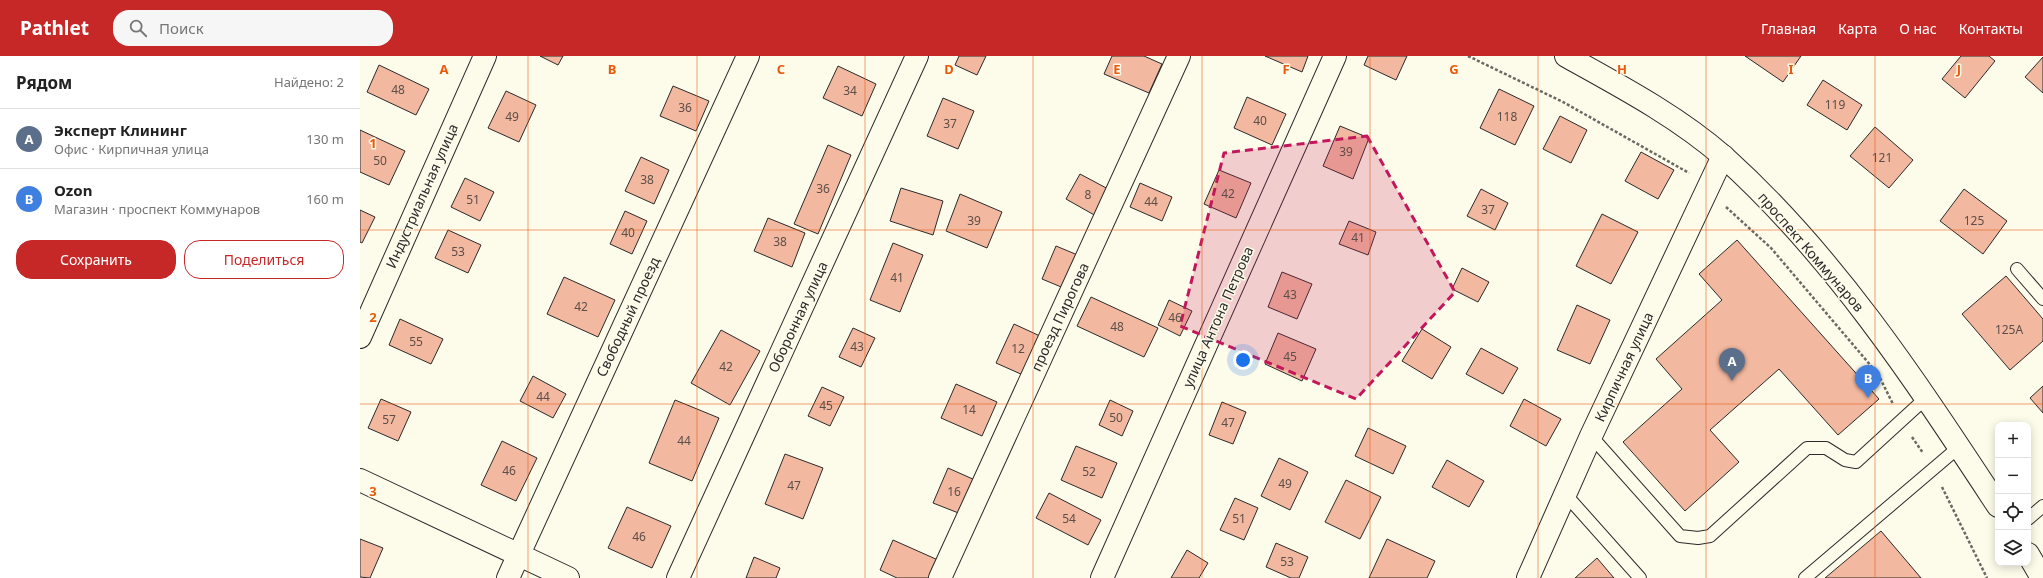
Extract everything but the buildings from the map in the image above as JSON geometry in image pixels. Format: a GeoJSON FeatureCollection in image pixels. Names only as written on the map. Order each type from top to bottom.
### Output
{"type":"FeatureCollection","features":[{"type":"Feature","properties":{"kind":"street","name":"Индустриальная улица"},"geometry":{"type":"LineString","coordinates":[[360,337],[485,56]]}},
{"type":"Feature","properties":{"kind":"street","name":"Свободный проезд"},"geometry":{"type":"LineString","coordinates":[[508,578],[748,56]]}},
{"type":"Feature","properties":{"kind":"street","name":"Оборонная улица"},"geometry":{"type":"LineString","coordinates":[[678,578],[917,56]]}},
{"type":"Feature","properties":{"kind":"street","name":"проезд Пирогова"},"geometry":{"type":"LineString","coordinates":[[940,578],[1179,56]]}},
{"type":"Feature","properties":{"kind":"street","name":"улица Антона Петрова"},"geometry":{"type":"LineString","coordinates":[[1102,578],[1335,56]]}},
{"type":"Feature","properties":{"kind":"street","name":"проспект Коммунаров"},"geometry":{"type":"LineString","coordinates":[[1566,56],[1668,116],[1723,156],[1763,195],[1846,288],[1926,398],[1995,501]]}},
{"type":"Feature","properties":{"kind":"street","name":"Кирпичная улица"},"geometry":{"type":"LineString","coordinates":[[1528,578],[1566,495],[1590,436],[1723,156]]}},
{"type":"Feature","properties":{"kind":"street"},"geometry":{"type":"LineString","coordinates":[[360,480],[568,578]]}},
{"type":"Feature","properties":{"kind":"street"},"geometry":{"type":"LineString","coordinates":[[2031,559],[2042,578]]}},
{"type":"Feature","properties":{"kind":"lane"},"geometry":{"type":"LineString","coordinates":[[2017,269],[2043,299]]}},
{"type":"Feature","properties":{"kind":"lane"},"geometry":{"type":"LineString","coordinates":[[1590,436],[1680,536],[1698,538],[1710,536],[1807,448],[1826,448],[1845,460],[1856,462],[1926,398]]}},
{"type":"Feature","properties":{"kind":"lane"},"geometry":{"type":"LineString","coordinates":[[1804,578],[1959,447]]}},
{"type":"Feature","properties":{"kind":"lane"},"geometry":{"type":"LineString","coordinates":[[1566,495],[1640,578]]}},
{"type":"Feature","properties":{"kind":"lane"},"geometry":{"type":"LineString","coordinates":[[2031,516],[2043,506]]}},
{"type":"Feature","properties":{"kind":"path"},"geometry":{"type":"LineString","coordinates":[[1468,56],[1563,102],[1680,167],[1770,248],[1873,369]]}},
{"type":"Feature","properties":{"kind":"path"},"geometry":{"type":"LineString","coordinates":[[1878,375],[1901,421],[1933,469],[1986,578]]}},
{"type":"Feature","properties":{"kind":"highlighted area"},"geometry":{"type":"Polygon","coordinates":[[[1367,136],[1455,292],[1356,399],[1180,326],[1224,153],[1367,136]]]}},
{"type":"Feature","properties":{"kind":"place","name":"Эксперт Клининг"},"geometry":{"type":"Point","coordinates":[1732,381]}},
{"type":"Feature","properties":{"kind":"place","name":"Ozon"},"geometry":{"type":"Point","coordinates":[1868,398]}}]}
